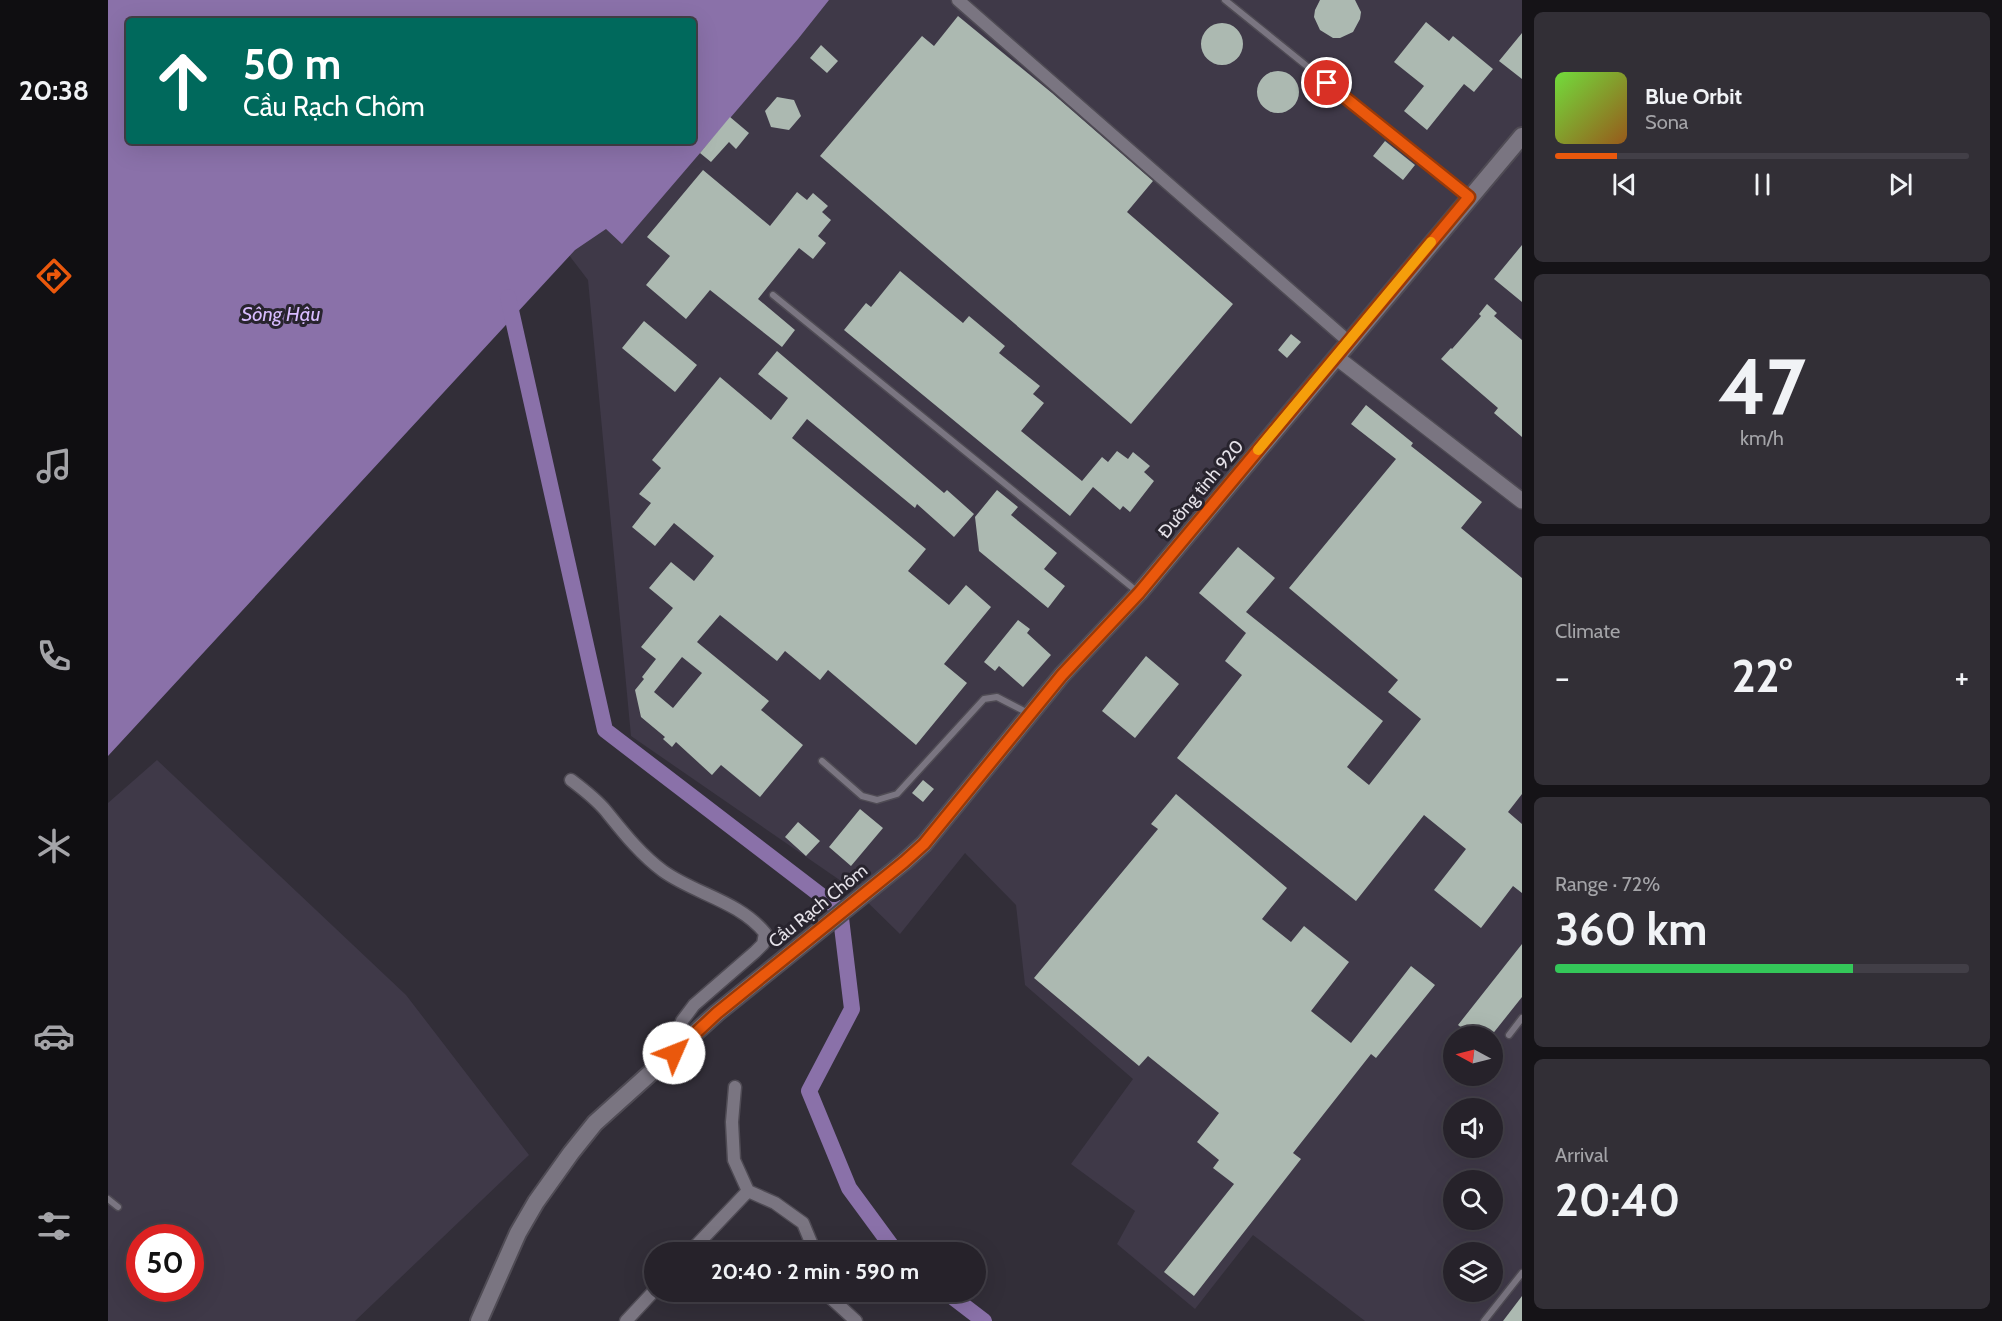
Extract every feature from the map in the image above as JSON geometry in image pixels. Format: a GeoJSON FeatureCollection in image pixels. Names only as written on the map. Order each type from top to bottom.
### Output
{"type":"FeatureCollection","features":[{"type":"Feature","properties":{"kind":"main road","name":"Đường tỉnh 920"},"geometry":{"type":"LineString","coordinates":[[904,862],[924,844],[1062,675],[1139,593],[1522,136]]}},
{"type":"Feature","properties":{"kind":"main road","name":"Cầu Rạch Chôm"},"geometry":{"type":"LineString","coordinates":[[674,1053],[717,1013],[904,862]]}},
{"type":"Feature","properties":{"kind":"main road"},"geometry":{"type":"LineString","coordinates":[[479,1321],[518,1233],[552,1179],[595,1123],[674,1053]]}},
{"type":"Feature","properties":{"kind":"street"},"geometry":{"type":"LineString","coordinates":[[958,0],[1348,341]]}},
{"type":"Feature","properties":{"kind":"street"},"geometry":{"type":"LineString","coordinates":[[1336,357],[1522,501]]}},
{"type":"Feature","properties":{"kind":"street"},"geometry":{"type":"LineString","coordinates":[[571,780],[605,809],[625,836],[662,870],[690,887],[738,910],[765,933],[763,944],[710,990],[688,1013],[682,1021],[674,1053]]}},
{"type":"Feature","properties":{"kind":"street"},"geometry":{"type":"LineString","coordinates":[[735,1087],[732,1122],[734,1160],[748,1191],[775,1203],[803,1223],[811,1242]]}},
{"type":"Feature","properties":{"kind":"street"},"geometry":{"type":"LineString","coordinates":[[700,1242],[748,1191]]}},
{"type":"Feature","properties":{"kind":"street"},"geometry":{"type":"LineString","coordinates":[[626,1321],[644,1302]]}},
{"type":"Feature","properties":{"kind":"street"},"geometry":{"type":"LineString","coordinates":[[835,1302],[856,1321]]}},
{"type":"Feature","properties":{"kind":"lane"},"geometry":{"type":"LineString","coordinates":[[1225,0],[1469,197]]}},
{"type":"Feature","properties":{"kind":"lane"},"geometry":{"type":"LineString","coordinates":[[773,295],[1139,593]]}},
{"type":"Feature","properties":{"kind":"lane"},"geometry":{"type":"LineString","coordinates":[[822,761],[862,796],[877,800],[897,794],[984,699],[996,697],[1030,714]]}},
{"type":"Feature","properties":{"kind":"lane"},"geometry":{"type":"LineString","coordinates":[[1509,1035],[1522,1018]]}},
{"type":"Feature","properties":{"kind":"lane"},"geometry":{"type":"LineString","coordinates":[[108,1199],[118,1208]]}},
{"type":"Feature","properties":{"kind":"lane"},"geometry":{"type":"LineString","coordinates":[[1484,1321],[1522,1273]]}},
{"type":"Feature","properties":{"kind":"shaded area"},"geometry":{"type":"Polygon","coordinates":[[[776,0],[1522,0],[1522,1321],[1365,1321],[1253,1235],[1195,1309],[1117,1244],[1135,1211],[1071,1164],[1133,1079],[1025,985],[1016,905],[965,853],[900,934],[857,892],[631,736],[588,280],[562,246],[689,144],[696,144],[696,136],[776,0]]]}},
{"type":"Feature","properties":{"kind":"shaded area"},"geometry":{"type":"Polygon","coordinates":[[[157,760],[406,995],[529,1155],[355,1321],[108,1321],[108,803],[157,760]]]}},
{"type":"Feature","properties":{"kind":"water","name":"Sông Hậu"},"geometry":{"type":"Polygon","coordinates":[[[108,0],[829,0],[622,244],[606,229],[575,250],[108,756],[108,0]]]}},
{"type":"Feature","properties":{"kind":"building"},"geometry":{"type":"Polygon","coordinates":[[[1320,0],[1355,0],[1361,12],[1353,32],[1340,38],[1333,38],[1320,30],[1314,17],[1320,0]]]}},
{"type":"Feature","properties":{"kind":"building"},"geometry":{"type":"Polygon","coordinates":[[[958,16],[1052,93],[1153,181],[1127,212],[1233,304],[1131,424],[820,156],[922,36],[934,46],[958,16]]]}},
{"type":"Feature","properties":{"kind":"building"},"geometry":{"type":"Polygon","coordinates":[[[1426,22],[1449,41],[1453,36],[1493,69],[1474,92],[1464,84],[1427,130],[1404,111],[1424,86],[1394,62],[1426,22]]]}},
{"type":"Feature","properties":{"kind":"building"},"geometry":{"type":"Polygon","coordinates":[[[1222,23],[1237,29],[1243,44],[1237,59],[1222,65],[1207,59],[1201,44],[1207,29],[1222,23]]]}},
{"type":"Feature","properties":{"kind":"building"},"geometry":{"type":"Polygon","coordinates":[[[1522,33],[1522,79],[1499,61],[1522,33]]]}},
{"type":"Feature","properties":{"kind":"building"},"geometry":{"type":"Polygon","coordinates":[[[821,45],[838,61],[827,73],[810,58],[821,45]]]}},
{"type":"Feature","properties":{"kind":"building"},"geometry":{"type":"Polygon","coordinates":[[[1278,71],[1293,77],[1299,92],[1293,107],[1278,113],[1263,107],[1257,92],[1263,77],[1278,71]]]}},
{"type":"Feature","properties":{"kind":"building"},"geometry":{"type":"Polygon","coordinates":[[[777,97],[794,100],[801,116],[789,130],[771,127],[765,111],[777,97]]]}},
{"type":"Feature","properties":{"kind":"building"},"geometry":{"type":"Polygon","coordinates":[[[730,117],[749,133],[736,149],[729,142],[711,162],[700,153],[730,117]]]}},
{"type":"Feature","properties":{"kind":"building"},"geometry":{"type":"Polygon","coordinates":[[[1385,141],[1415,165],[1403,180],[1373,156],[1385,141]]]}},
{"type":"Feature","properties":{"kind":"building"},"geometry":{"type":"Polygon","coordinates":[[[703,170],[770,226],[797,192],[807,200],[813,193],[828,206],[822,212],[831,220],[818,236],[826,243],[813,259],[799,248],[758,299],[795,330],[782,347],[710,290],[686,319],[646,285],[670,256],[647,237],[703,170]]]}},
{"type":"Feature","properties":{"kind":"building"},"geometry":{"type":"Polygon","coordinates":[[[1522,245],[1522,302],[1494,279],[1522,245]]]}},
{"type":"Feature","properties":{"kind":"building"},"geometry":{"type":"Polygon","coordinates":[[[900,271],[963,323],[969,316],[1005,346],[999,353],[1040,386],[1033,394],[1044,403],[1021,431],[1082,481],[1102,457],[1108,462],[1117,451],[1128,459],[1133,452],[1150,466],[1144,472],[1154,481],[1130,512],[1123,506],[1120,510],[1093,487],[1070,516],[844,330],[866,303],[871,307],[900,271]]]}},
{"type":"Feature","properties":{"kind":"building"},"geometry":{"type":"Polygon","coordinates":[[[1487,304],[1497,313],[1494,316],[1522,340],[1522,437],[1494,413],[1498,408],[1441,359],[1481,316],[1479,314],[1487,304]]]}},
{"type":"Feature","properties":{"kind":"building"},"geometry":{"type":"Polygon","coordinates":[[[644,321],[697,365],[675,392],[622,348],[644,321]]]}},
{"type":"Feature","properties":{"kind":"building"},"geometry":{"type":"Polygon","coordinates":[[[1291,334],[1301,342],[1287,358],[1278,350],[1291,334]]]}},
{"type":"Feature","properties":{"kind":"building"},"geometry":{"type":"Polygon","coordinates":[[[777,351],[944,493],[947,490],[974,514],[954,537],[917,504],[915,508],[807,419],[792,438],[926,549],[908,571],[949,605],[966,585],[991,607],[944,664],[967,683],[916,745],[828,670],[820,680],[785,651],[777,661],[720,615],[697,642],[769,701],[761,710],[803,745],[760,797],[721,765],[712,775],[676,742],[672,747],[663,739],[665,737],[641,717],[635,690],[656,659],[641,647],[673,608],[649,588],[671,562],[694,581],[714,556],[674,523],[655,546],[632,527],[651,503],[639,494],[661,468],[652,460],[720,377],[771,420],[788,398],[758,374],[777,351]],[[682,657],[654,692],[673,708],[702,673],[682,657]]]}},
{"type":"Feature","properties":{"kind":"building"},"geometry":{"type":"Polygon","coordinates":[[[1366,405],[1413,443],[1411,446],[1482,502],[1461,528],[1522,578],[1522,794],[1508,812],[1522,824],[1522,893],[1513,886],[1481,928],[1434,890],[1466,849],[1424,815],[1356,901],[1177,758],[1242,675],[1225,661],[1246,633],[1199,593],[1238,547],[1275,578],[1246,612],[1383,721],[1347,767],[1369,785],[1421,719],[1388,692],[1398,680],[1289,588],[1396,459],[1351,424],[1366,405]]]}},
{"type":"Feature","properties":{"kind":"building"},"geometry":{"type":"Polygon","coordinates":[[[997,490],[1018,507],[1011,515],[1057,553],[1044,569],[1065,586],[1048,608],[979,551],[975,517],[997,490]]]}},
{"type":"Feature","properties":{"kind":"building"},"geometry":{"type":"Polygon","coordinates":[[[1018,620],[1030,629],[1027,633],[1051,655],[1023,687],[999,666],[995,671],[984,662],[1018,620]]]}},
{"type":"Feature","properties":{"kind":"building"},"geometry":{"type":"Polygon","coordinates":[[[1146,656],[1179,684],[1135,738],[1102,711],[1146,656]]]}},
{"type":"Feature","properties":{"kind":"building"},"geometry":{"type":"Polygon","coordinates":[[[923,780],[934,789],[923,802],[912,793],[923,780]]]}},
{"type":"Feature","properties":{"kind":"building"},"geometry":{"type":"Polygon","coordinates":[[[1176,794],[1287,888],[1262,919],[1291,942],[1304,926],[1349,962],[1311,1011],[1351,1043],[1411,966],[1435,985],[1376,1058],[1371,1054],[1293,1153],[1301,1159],[1194,1296],[1164,1272],[1234,1184],[1213,1168],[1219,1160],[1197,1142],[1219,1113],[1148,1056],[1139,1066],[1034,978],[1158,829],[1151,824],[1176,794]]]}},
{"type":"Feature","properties":{"kind":"building"},"geometry":{"type":"Polygon","coordinates":[[[860,809],[883,828],[851,866],[829,847],[860,809]]]}},
{"type":"Feature","properties":{"kind":"building"},"geometry":{"type":"Polygon","coordinates":[[[798,822],[820,841],[806,856],[785,837],[798,822]]]}},
{"type":"Feature","properties":{"kind":"building"},"geometry":{"type":"Polygon","coordinates":[[[1522,944],[1522,997],[1499,1026],[1458,1025],[1522,944]]]}},
{"type":"Feature","properties":{"kind":"building"},"geometry":{"type":"Polygon","coordinates":[[[1522,1296],[1522,1321],[1503,1321],[1522,1296]]]}},
{"type":"Feature","properties":{"kind":"waterway"},"geometry":{"type":"LineString","coordinates":[[508,297],[605,730],[840,910],[852,1009],[809,1091],[849,1188],[889,1242]]}},
{"type":"Feature","properties":{"kind":"waterway"},"geometry":{"type":"LineString","coordinates":[[959,1302],[984,1321]]}},
{"type":"Feature","properties":{"kind":"slow traffic"},"geometry":{"type":"LineString","coordinates":[[1258,450],[1431,242]]}},
{"type":"Feature","properties":{"kind":"route"},"geometry":{"type":"LineString","coordinates":[[674,1053],[717,1013],[924,844],[1062,675],[1139,593],[1469,197],[1327,83]]}}]}
